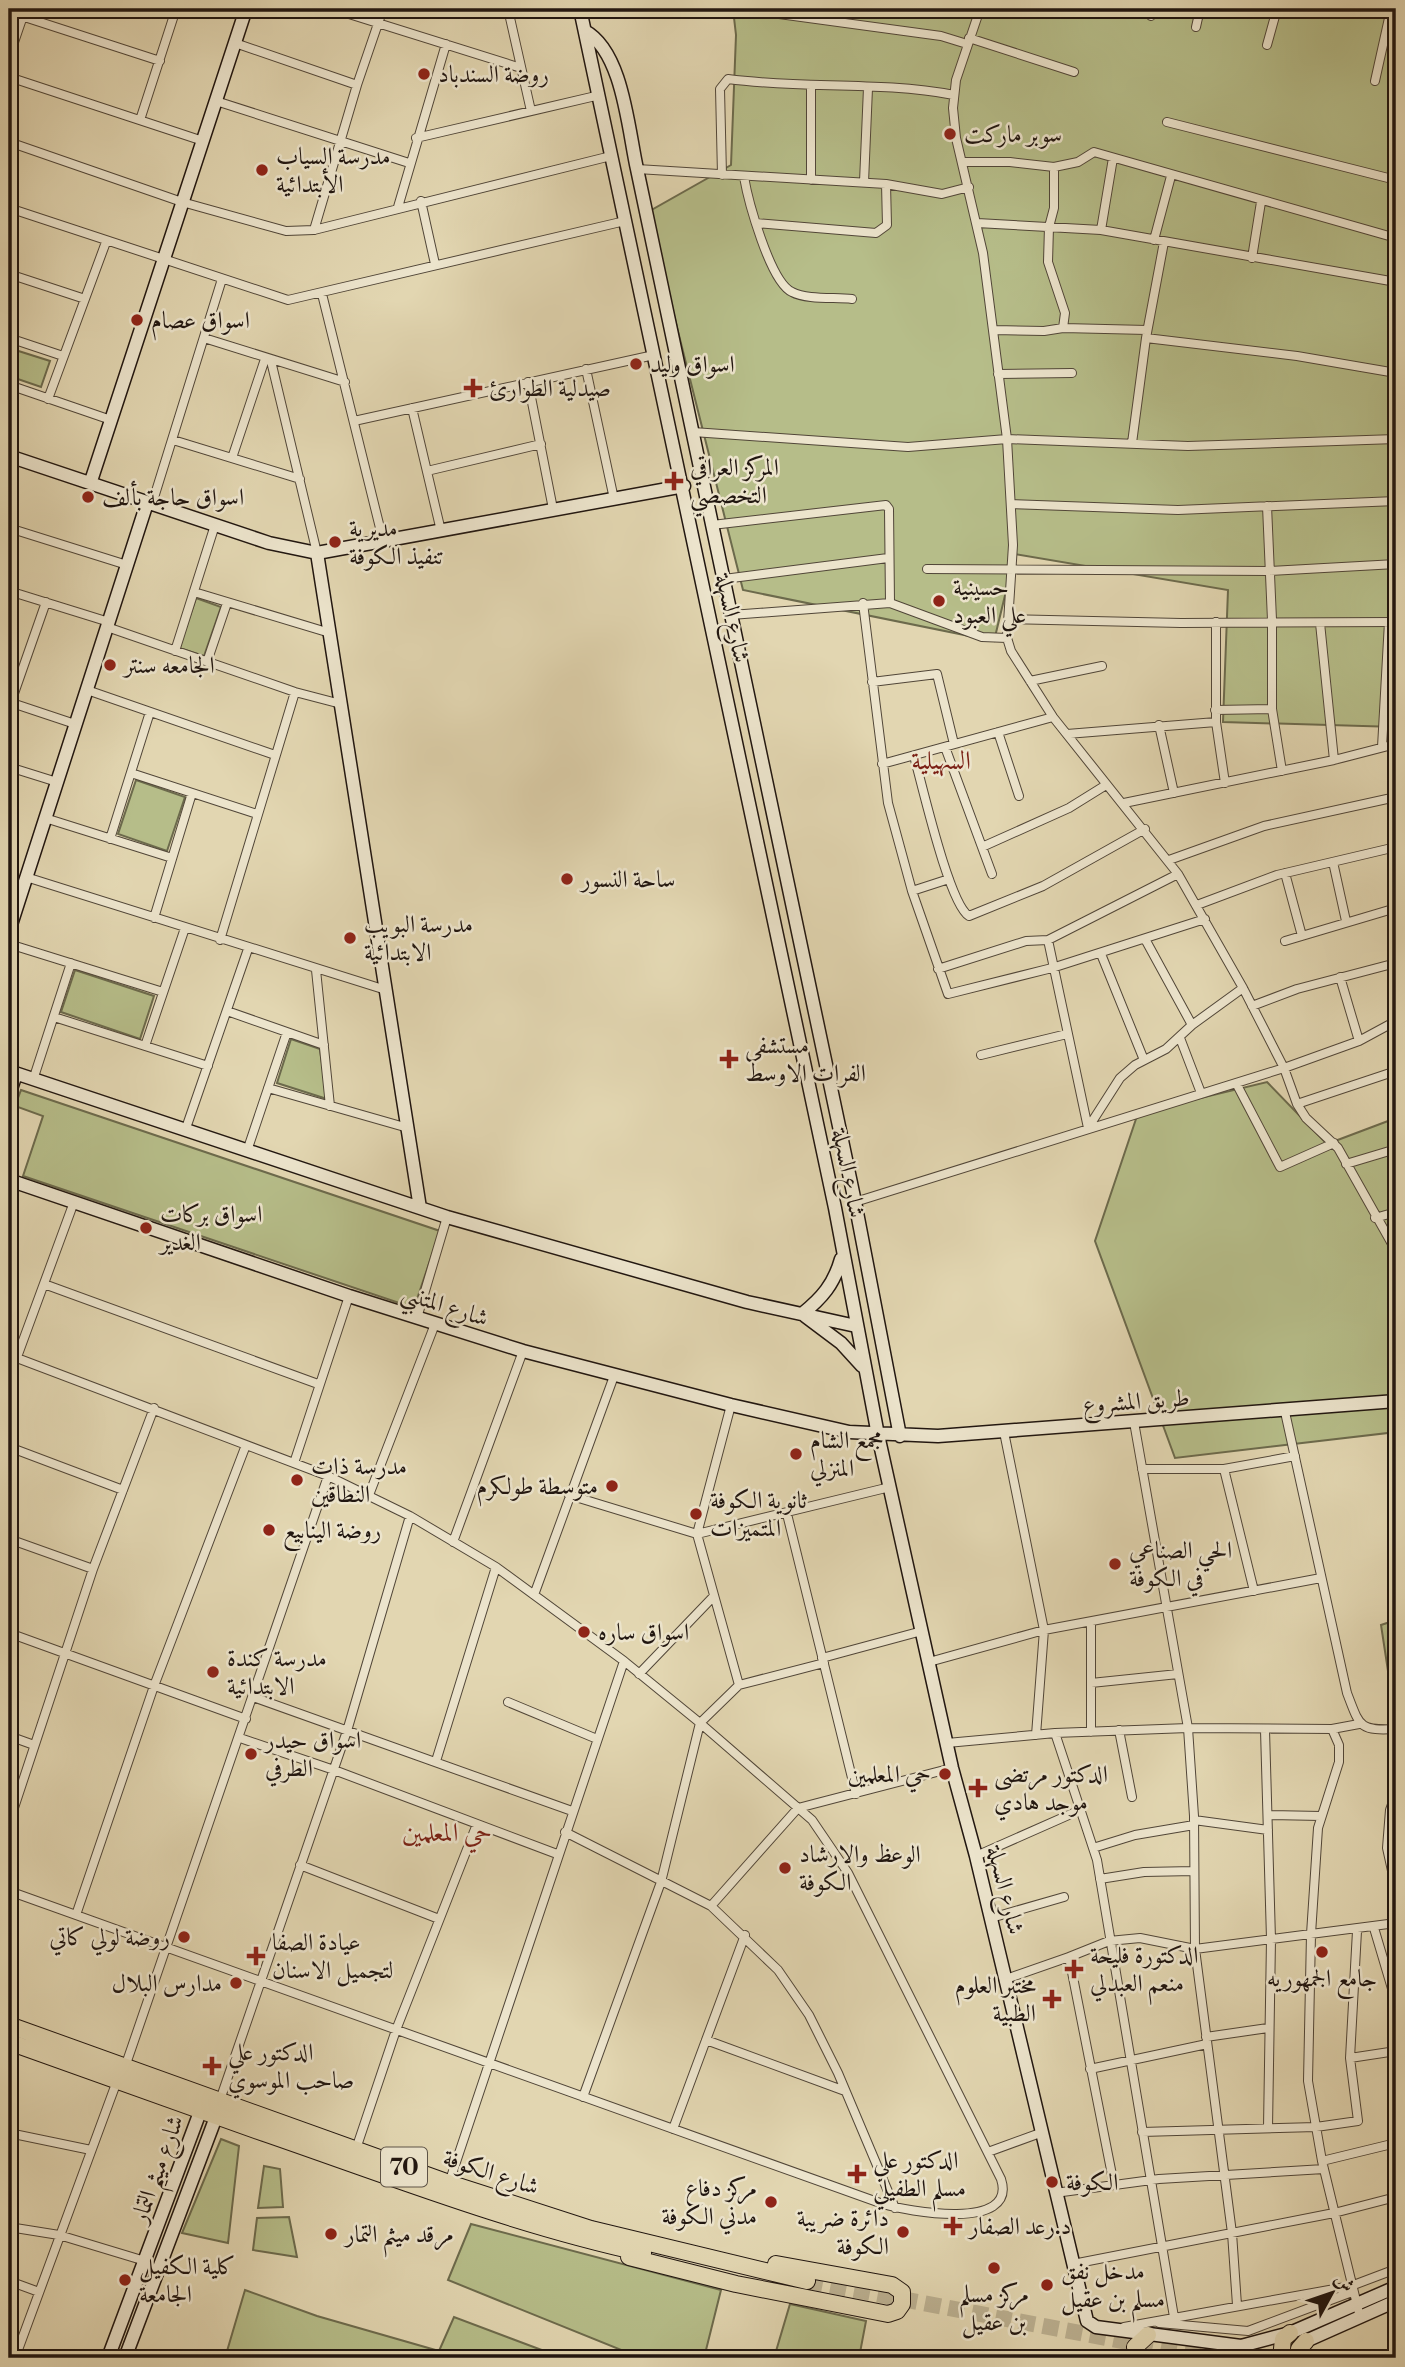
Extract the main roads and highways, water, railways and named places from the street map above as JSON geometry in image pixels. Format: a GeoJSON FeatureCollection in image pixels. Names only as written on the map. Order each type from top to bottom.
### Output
{"type":"FeatureCollection","features":[{"type":"Feature","properties":{"kind":"highway","name":"شارع الكوفة"},"geometry":{"type":"LineString","coordinates":[[9,2025],[208,2114],[302,2148],[592,2236],[807,2286]]}},
{"type":"Feature","properties":{"kind":"highway","name":"شارع الكوفة"},"geometry":{"type":"LineString","coordinates":[[9,2042],[219,2100],[592,2236]]}},
{"type":"Feature","properties":{"kind":"highway"},"geometry":{"type":"LineString","coordinates":[[266,2133],[275,2128],[273,2118]]}},
{"type":"Feature","properties":{"kind":"highway"},"geometry":{"type":"LineString","coordinates":[[302,2148],[300,2138],[308,2131]]}},
{"type":"Feature","properties":{"kind":"highway"},"geometry":{"type":"LineString","coordinates":[[632,2232],[892,2285],[902,2292],[902,2304],[897,2311],[888,2314],[736,2284],[640,2262],[592,2236],[632,2232]]}},
{"type":"Feature","properties":{"kind":"highway"},"geometry":{"type":"LineString","coordinates":[[1138,2358],[1135,2347],[1150,2328]]}},
{"type":"Feature","properties":{"kind":"highway"},"geometry":{"type":"LineString","coordinates":[[1281,2358],[1283,2339],[1290,2333]]}},
{"type":"Feature","properties":{"kind":"highway"},"geometry":{"type":"LineString","coordinates":[[1297,2358],[1299,2349],[1306,2341]]}},
{"type":"Feature","properties":{"kind":"tunnel"},"geometry":{"type":"LineString","coordinates":[[807,2281],[1212,2358]]}},
{"type":"Feature","properties":{"kind":"place","name":"روضة السندباد"},"geometry":{"type":"Point","coordinates":[424,74]}},
{"type":"Feature","properties":{"kind":"place","name":"سوبر ماركت"},"geometry":{"type":"Point","coordinates":[950,134]}},
{"type":"Feature","properties":{"kind":"place","name":"مدرسة السياب الأبتدائية"},"geometry":{"type":"Point","coordinates":[262,170]}},
{"type":"Feature","properties":{"kind":"place","name":"اسواق عصام"},"geometry":{"type":"Point","coordinates":[137,320]}},
{"type":"Feature","properties":{"kind":"place","name":"اسواق وليد"},"geometry":{"type":"Point","coordinates":[636,364]}},
{"type":"Feature","properties":{"kind":"place","name":"صيدلية الطوارئ"},"geometry":{"type":"Point","coordinates":[473,388]}},
{"type":"Feature","properties":{"kind":"place","name":"المركز العراقي التخصصي"},"geometry":{"type":"Point","coordinates":[674,481]}},
{"type":"Feature","properties":{"kind":"place","name":"اسواق حاجة بألف"},"geometry":{"type":"Point","coordinates":[88,497]}},
{"type":"Feature","properties":{"kind":"place","name":"مديرية تنفيذ الكوفة"},"geometry":{"type":"Point","coordinates":[335,542]}},
{"type":"Feature","properties":{"kind":"place","name":"حسينية علي العبود"},"geometry":{"type":"Point","coordinates":[939,601]}},
{"type":"Feature","properties":{"kind":"place","name":"الجامعه سنتر"},"geometry":{"type":"Point","coordinates":[110,665]}},
{"type":"Feature","properties":{"kind":"place","name":"ساحة النسور"},"geometry":{"type":"Point","coordinates":[567,879]}},
{"type":"Feature","properties":{"kind":"place","name":"مدرسة البويب الابتدائية"},"geometry":{"type":"Point","coordinates":[350,938]}},
{"type":"Feature","properties":{"kind":"place","name":"مستشفى الفرات الاوسط"},"geometry":{"type":"Point","coordinates":[729,1059]}},
{"type":"Feature","properties":{"kind":"place","name":"اسواق بركات الغدير"},"geometry":{"type":"Point","coordinates":[146,1228]}},
{"type":"Feature","properties":{"kind":"place","name":"مجمع الشام المنزلي"},"geometry":{"type":"Point","coordinates":[796,1454]}},
{"type":"Feature","properties":{"kind":"place","name":"مدرسة ذات النطاقين"},"geometry":{"type":"Point","coordinates":[297,1480]}},
{"type":"Feature","properties":{"kind":"place","name":"متوسطة طولكرم"},"geometry":{"type":"Point","coordinates":[612,1486]}},
{"type":"Feature","properties":{"kind":"place","name":"ثانوية الكوفة المتميزات"},"geometry":{"type":"Point","coordinates":[696,1514]}},
{"type":"Feature","properties":{"kind":"place","name":"روضة الينابيع"},"geometry":{"type":"Point","coordinates":[269,1530]}},
{"type":"Feature","properties":{"kind":"place","name":"الحي الصناعي في الكوفة"},"geometry":{"type":"Point","coordinates":[1115,1564]}},
{"type":"Feature","properties":{"kind":"place","name":"اسواق ساره"},"geometry":{"type":"Point","coordinates":[584,1632]}},
{"type":"Feature","properties":{"kind":"place","name":"مدرسة كندة الابتدائية"},"geometry":{"type":"Point","coordinates":[213,1672]}},
{"type":"Feature","properties":{"kind":"place","name":"اسواق حيدر الطرفي"},"geometry":{"type":"Point","coordinates":[251,1754]}},
{"type":"Feature","properties":{"kind":"place","name":"حي المعلمين"},"geometry":{"type":"Point","coordinates":[945,1774]}},
{"type":"Feature","properties":{"kind":"place","name":"الدكتور مرتضى موجد هادي"},"geometry":{"type":"Point","coordinates":[978,1788]}},
{"type":"Feature","properties":{"kind":"place","name":"الوعظ والارشاد الكوفة"},"geometry":{"type":"Point","coordinates":[785,1868]}},
{"type":"Feature","properties":{"kind":"place","name":"روضة لولي كاتي"},"geometry":{"type":"Point","coordinates":[184,1937]}},
{"type":"Feature","properties":{"kind":"place","name":"جامع الجمهوريه"},"geometry":{"type":"Point","coordinates":[1322,1952]}},
{"type":"Feature","properties":{"kind":"place","name":"عيادة الصفا لتجميل الاسنان"},"geometry":{"type":"Point","coordinates":[256,1956]}},
{"type":"Feature","properties":{"kind":"place","name":"الدكتورة فليحة منعم العبدلي"},"geometry":{"type":"Point","coordinates":[1074,1969]}},
{"type":"Feature","properties":{"kind":"place","name":"مدارس البلال"},"geometry":{"type":"Point","coordinates":[236,1983]}},
{"type":"Feature","properties":{"kind":"place","name":"مختبر العلوم الطبية"},"geometry":{"type":"Point","coordinates":[1052,1999]}},
{"type":"Feature","properties":{"kind":"place","name":"الدكتور علي صاحب الموسوي"},"geometry":{"type":"Point","coordinates":[212,2066]}},
{"type":"Feature","properties":{"kind":"place","name":"الدكتور علي مسلم الطفيلي"},"geometry":{"type":"Point","coordinates":[857,2174]}},
{"type":"Feature","properties":{"kind":"place","name":"الكوفة"},"geometry":{"type":"Point","coordinates":[1052,2182]}},
{"type":"Feature","properties":{"kind":"place","name":"مركز دفاع مدني الكوفة"},"geometry":{"type":"Point","coordinates":[771,2202]}},
{"type":"Feature","properties":{"kind":"place","name":"د.رعد الصفار"},"geometry":{"type":"Point","coordinates":[953,2226]}},
{"type":"Feature","properties":{"kind":"place","name":"دائرة ضريبة الكوفة"},"geometry":{"type":"Point","coordinates":[903,2232]}},
{"type":"Feature","properties":{"kind":"place","name":"مرقد ميثم التمار"},"geometry":{"type":"Point","coordinates":[331,2234]}},
{"type":"Feature","properties":{"kind":"place","name":"مركز مسلم بن عقيل"},"geometry":{"type":"Point","coordinates":[994,2268]}},
{"type":"Feature","properties":{"kind":"place","name":"كلية الكفيل الجامعة"},"geometry":{"type":"Point","coordinates":[125,2280]}},
{"type":"Feature","properties":{"kind":"place","name":"مدخل نفق مسلم بن عقيل"},"geometry":{"type":"Point","coordinates":[1047,2285]}},
{"type":"Feature","properties":{"kind":"district","name":"السهيلية"},"geometry":{"type":"Point","coordinates":[941,760]}},
{"type":"Feature","properties":{"kind":"district","name":"حي المعلمين"},"geometry":{"type":"Point","coordinates":[447,1832]}}]}
